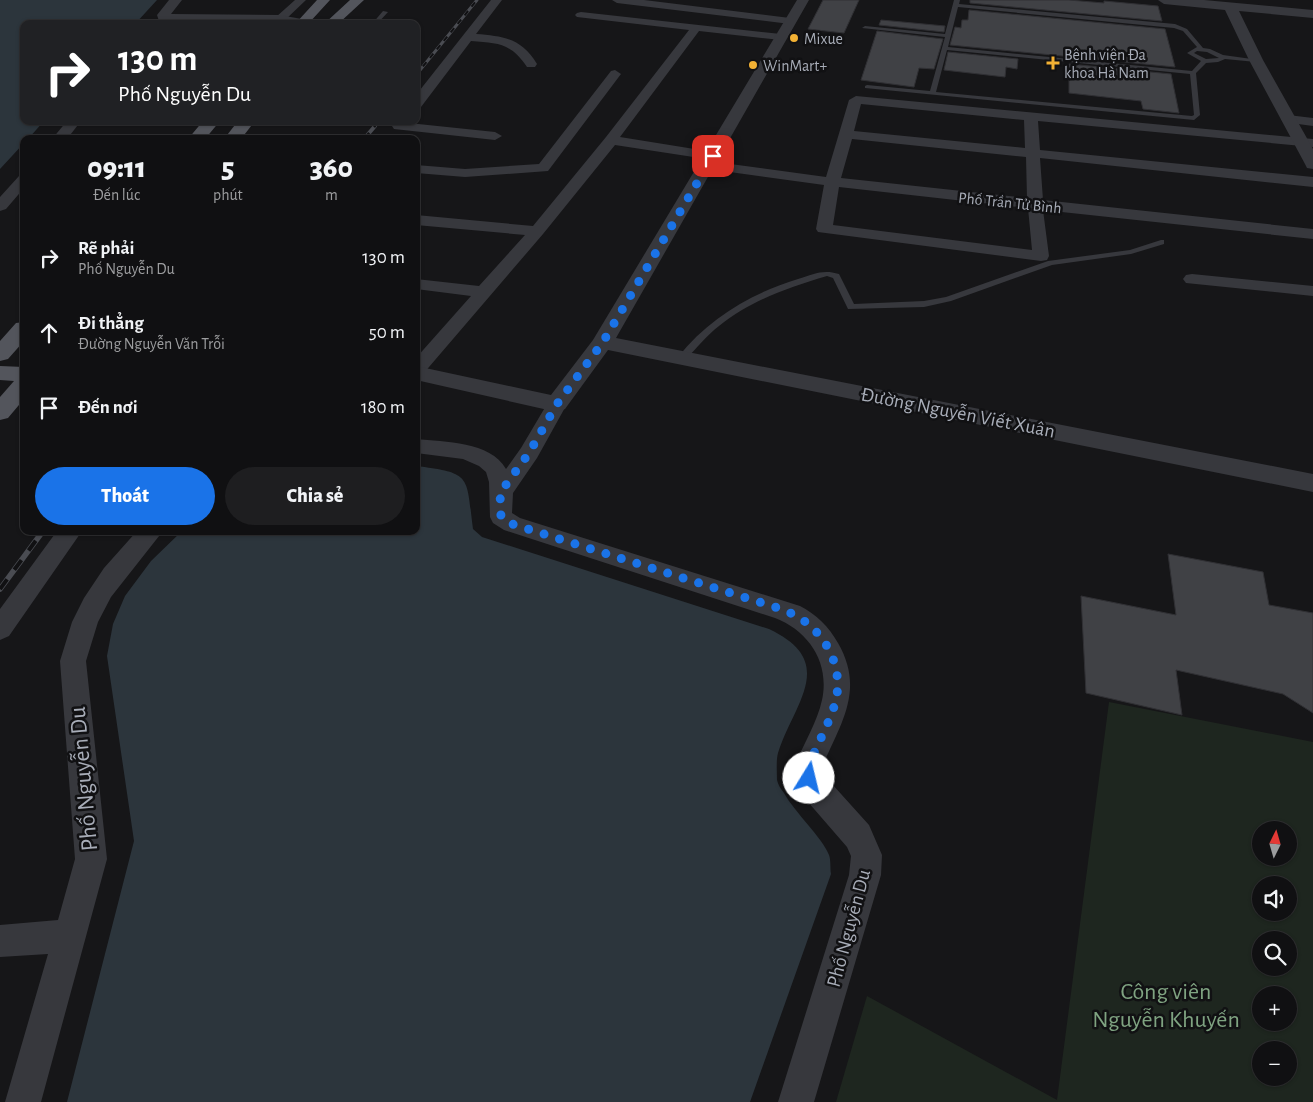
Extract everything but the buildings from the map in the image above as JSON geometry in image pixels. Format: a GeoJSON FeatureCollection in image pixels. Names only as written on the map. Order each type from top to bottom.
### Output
{"type":"FeatureCollection","features":[{"type":"Feature","properties":{"kind":"main road"},"geometry":{"type":"LineString","coordinates":[[305,20],[324,0]]}},
{"type":"Feature","properties":{"kind":"main road"},"geometry":{"type":"LineString","coordinates":[[335,20],[358,0]]}},
{"type":"Feature","properties":{"kind":"main road"},"geometry":{"type":"LineString","coordinates":[[200,135],[208,125]]}},
{"type":"Feature","properties":{"kind":"main road"},"geometry":{"type":"LineString","coordinates":[[235,135],[244,125]]}},
{"type":"Feature","properties":{"kind":"main road"},"geometry":{"type":"LineString","coordinates":[[0,354],[20,332]]}},
{"type":"Feature","properties":{"kind":"main road"},"geometry":{"type":"LineString","coordinates":[[0,373],[20,374]]}},
{"type":"Feature","properties":{"kind":"main road"},"geometry":{"type":"LineString","coordinates":[[0,412],[20,389]]}},
{"type":"Feature","properties":{"kind":"street"},"geometry":{"type":"LineString","coordinates":[[161,20],[163,15],[176,0]]}},
{"type":"Feature","properties":{"kind":"street"},"geometry":{"type":"LineString","coordinates":[[280,19],[301,0]]}},
{"type":"Feature","properties":{"kind":"street"},"geometry":{"type":"LineString","coordinates":[[420,99],[497,0]]}},
{"type":"Feature","properties":{"kind":"street"},"geometry":{"type":"LineString","coordinates":[[618,0],[790,21]]}},
{"type":"Feature","properties":{"kind":"street"},"geometry":{"type":"LineString","coordinates":[[500,493],[529,453],[557,404],[603,342],[803,0]]}},
{"type":"Feature","properties":{"kind":"street"},"geometry":{"type":"LineString","coordinates":[[1164,0],[1238,5],[1313,14]]}},
{"type":"Feature","properties":{"kind":"street"},"geometry":{"type":"LineString","coordinates":[[1238,5],[1257,54],[1271,75],[1309,122],[1309,141],[1313,164]]}},
{"type":"Feature","properties":{"kind":"street"},"geometry":{"type":"LineString","coordinates":[[581,15],[781,37]]}},
{"type":"Feature","properties":{"kind":"street"},"geometry":{"type":"LineString","coordinates":[[220,20],[286,20]]}},
{"type":"Feature","properties":{"kind":"street"},"geometry":{"type":"LineString","coordinates":[[420,367],[537,232],[611,140],[697,27]]}},
{"type":"Feature","properties":{"kind":"street"},"geometry":{"type":"LineString","coordinates":[[468,37],[504,41],[520,47],[528,56],[531,64]]}},
{"type":"Feature","properties":{"kind":"street"},"geometry":{"type":"LineString","coordinates":[[420,169],[465,173],[542,168],[615,74]]}},
{"type":"Feature","properties":{"kind":"street"},"geometry":{"type":"LineString","coordinates":[[1271,75],[1288,119],[1309,141]]}},
{"type":"Feature","properties":{"kind":"street"},"geometry":{"type":"LineString","coordinates":[[1031,116],[1035,205],[1046,260],[824,229],[832,182],[856,100],[1309,141]]}},
{"type":"Feature","properties":{"kind":"street"},"geometry":{"type":"LineString","coordinates":[[1288,119],[1309,122]]}},
{"type":"Feature","properties":{"kind":"street"},"geometry":{"type":"LineString","coordinates":[[62,135],[71,125]]}},
{"type":"Feature","properties":{"kind":"street"},"geometry":{"type":"LineString","coordinates":[[391,135],[400,125]]}},
{"type":"Feature","properties":{"kind":"street"},"geometry":{"type":"LineString","coordinates":[[409,125],[495,136]]}},
{"type":"Feature","properties":{"kind":"street"},"geometry":{"type":"LineString","coordinates":[[845,134],[1313,182]]}},
{"type":"Feature","properties":{"kind":"street","name":"Phố Trần Tử Bình"},"geometry":{"type":"LineString","coordinates":[[611,140],[832,182],[1313,234]]}},
{"type":"Feature","properties":{"kind":"street"},"geometry":{"type":"LineString","coordinates":[[0,206],[20,186]]}},
{"type":"Feature","properties":{"kind":"street"},"geometry":{"type":"LineString","coordinates":[[420,220],[537,232]]}},
{"type":"Feature","properties":{"kind":"street"},"geometry":{"type":"LineString","coordinates":[[1192,279],[1313,291]]}},
{"type":"Feature","properties":{"kind":"street"},"geometry":{"type":"LineString","coordinates":[[420,284],[484,292]]}},
{"type":"Feature","properties":{"kind":"street","name":"Đường Nguyễn Viết Xuân"},"geometry":{"type":"LineString","coordinates":[[603,342],[1313,483]]}},
{"type":"Feature","properties":{"kind":"street"},"geometry":{"type":"LineString","coordinates":[[420,373],[557,404]]}},
{"type":"Feature","properties":{"kind":"street","name":"Phố Nguyễn Du"},"geometry":{"type":"LineString","coordinates":[[420,447],[480,456],[493,465],[500,478],[501,517],[512,524],[775,607],[799,617],[818,634],[832,654],[838,677],[836,700],[808,767],[809,778],[858,836],[866,855],[865,874],[796,1102]]}},
{"type":"Feature","properties":{"kind":"street"},"geometry":{"type":"LineString","coordinates":[[0,628],[67,535]]}},
{"type":"Feature","properties":{"kind":"street","name":"Phố Nguyễn Du"},"geometry":{"type":"LineString","coordinates":[[23,1102],[91,859],[74,661],[79,633],[94,600],[119,565],[147,535]]}},
{"type":"Feature","properties":{"kind":"street"},"geometry":{"type":"LineString","coordinates":[[0,941],[69,936]]}},
{"type":"Feature","properties":{"kind":"lane"},"geometry":{"type":"LineString","coordinates":[[933,93],[956,2],[1175,26],[1185,30],[1201,49]]}},
{"type":"Feature","properties":{"kind":"lane"},"geometry":{"type":"LineString","coordinates":[[378,20],[385,12]]}},
{"type":"Feature","properties":{"kind":"lane"},"geometry":{"type":"LineString","coordinates":[[865,28],[948,36]]}},
{"type":"Feature","properties":{"kind":"lane"},"geometry":{"type":"LineString","coordinates":[[945,48],[1193,73]]}},
{"type":"Feature","properties":{"kind":"lane"},"geometry":{"type":"LineString","coordinates":[[1222,57],[1218,53],[1201,49],[1193,50],[1190,53],[1204,61],[1216,61],[1222,57],[1257,54]]}},
{"type":"Feature","properties":{"kind":"lane"},"geometry":{"type":"LineString","coordinates":[[867,87],[1194,118],[1197,115],[1193,73],[1204,61]]}},
{"type":"Feature","properties":{"kind":"lane"},"geometry":{"type":"LineString","coordinates":[[683,357],[714,325],[747,302],[788,285],[828,273],[836,276],[851,307],[924,304],[948,299],[1046,260],[1132,252],[1161,242]]}},
{"type":"Feature","properties":{"kind":"green space","name":"Công viên Nguyễn Khuyến"},"geometry":{"type":"Polygon","coordinates":[[[1109,702],[1313,742],[1313,1102],[836,1102],[867,996],[1057,1100],[1109,702]]]}},
{"type":"Feature","properties":{"kind":"shaded area"},"geometry":{"type":"Polygon","coordinates":[[[0,0],[157,0],[139,20],[20,20],[20,125],[40,125],[32,135],[20,135],[20,147],[0,169],[0,0]]]}},
{"type":"Feature","properties":{"kind":"shaded area"},"geometry":{"type":"Polygon","coordinates":[[[420,467],[448,471],[463,480],[467,488],[473,529],[482,537],[769,629],[790,642],[802,655],[807,670],[806,685],[778,753],[777,780],[789,801],[826,848],[830,857],[831,874],[750,1102],[67,1102],[134,841],[107,656],[113,624],[125,596],[151,561],[178,535],[420,535],[420,467]]]}},
{"type":"Feature","properties":{"kind":"railway"},"geometry":{"type":"LineString","coordinates":[[420,70],[477,0]]}},
{"type":"Feature","properties":{"kind":"railway"},"geometry":{"type":"LineString","coordinates":[[367,135],[375,126]]}},
{"type":"Feature","properties":{"kind":"railway"},"geometry":{"type":"LineString","coordinates":[[0,589],[40,535]]}},
{"type":"Feature","properties":{"kind":"place","name":"Mixue"},"geometry":{"type":"Point","coordinates":[794,38]}},
{"type":"Feature","properties":{"kind":"place","name":"Bệnh viện Đa khoa Hà Nam"},"geometry":{"type":"Point","coordinates":[1053,63]}},
{"type":"Feature","properties":{"kind":"place","name":"WinMart+"},"geometry":{"type":"Point","coordinates":[753,65]}},
{"type":"Feature","properties":{"kind":"route"},"geometry":{"type":"LineString","coordinates":[[713,156],[603,342],[557,404],[529,453],[500,493],[501,517],[512,524],[775,607],[799,617],[818,634],[832,654],[838,677],[836,700],[808,767],[809,778]]}}]}
